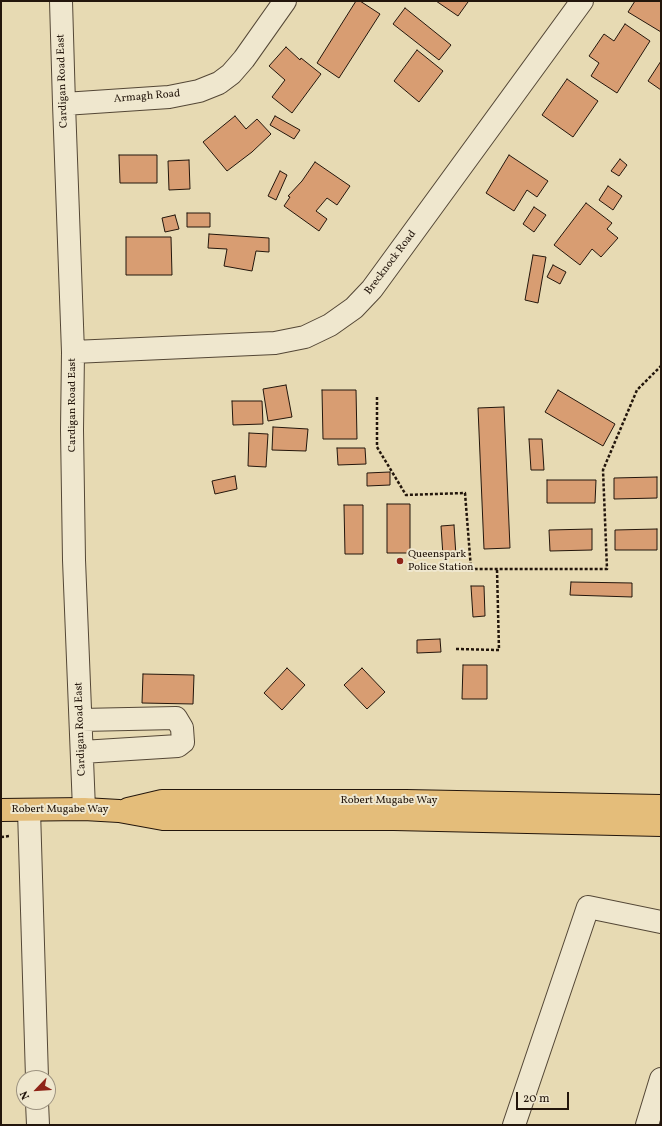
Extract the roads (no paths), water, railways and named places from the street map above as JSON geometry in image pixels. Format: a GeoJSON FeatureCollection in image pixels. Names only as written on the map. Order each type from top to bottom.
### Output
{"type":"FeatureCollection","features":[{"type":"Feature","properties":{"kind":"main road","name":"Robert Mugabe Way"},"geometry":{"type":"LineString","coordinates":[[119,810],[162,801],[414,801],[661,806]]}},
{"type":"Feature","properties":{"kind":"main road","name":"Robert Mugabe Way"},"geometry":{"type":"LineString","coordinates":[[1,810],[119,810],[163,819],[394,819],[661,825]]}},
{"type":"Feature","properties":{"kind":"street","name":"Cardigan Road East"},"geometry":{"type":"LineString","coordinates":[[61,1],[73,352],[72,430],[74,560],[84,809]]}},
{"type":"Feature","properties":{"kind":"street","name":"Armagh Road"},"geometry":{"type":"LineString","coordinates":[[64,104],[169,97],[199,91],[219,83],[231,74],[244,59],[285,1]]}},
{"type":"Feature","properties":{"kind":"street","name":"Brecknock Road"},"geometry":{"type":"LineString","coordinates":[[73,352],[275,343],[305,337],[330,325],[354,308],[372,289],[582,1]]}},
{"type":"Feature","properties":{"kind":"street"},"geometry":{"type":"LineString","coordinates":[[81,720],[176,718],[182,728],[182,742],[178,746],[82,752]]}},
{"type":"Feature","properties":{"kind":"street"},"geometry":{"type":"LineString","coordinates":[[29,810],[37,1070]]}},
{"type":"Feature","properties":{"kind":"street"},"geometry":{"type":"LineString","coordinates":[[514,1125],[588,907],[661,922]]}},
{"type":"Feature","properties":{"kind":"street"},"geometry":{"type":"LineString","coordinates":[[647,1125],[661,1079]]}},
{"type":"Feature","properties":{"kind":"street"},"geometry":{"type":"LineString","coordinates":[[38,1110],[38,1125]]}},
{"type":"Feature","properties":{"kind":"place","name":"Queenspark Police Station"},"geometry":{"type":"Point","coordinates":[400,561]}}]}
